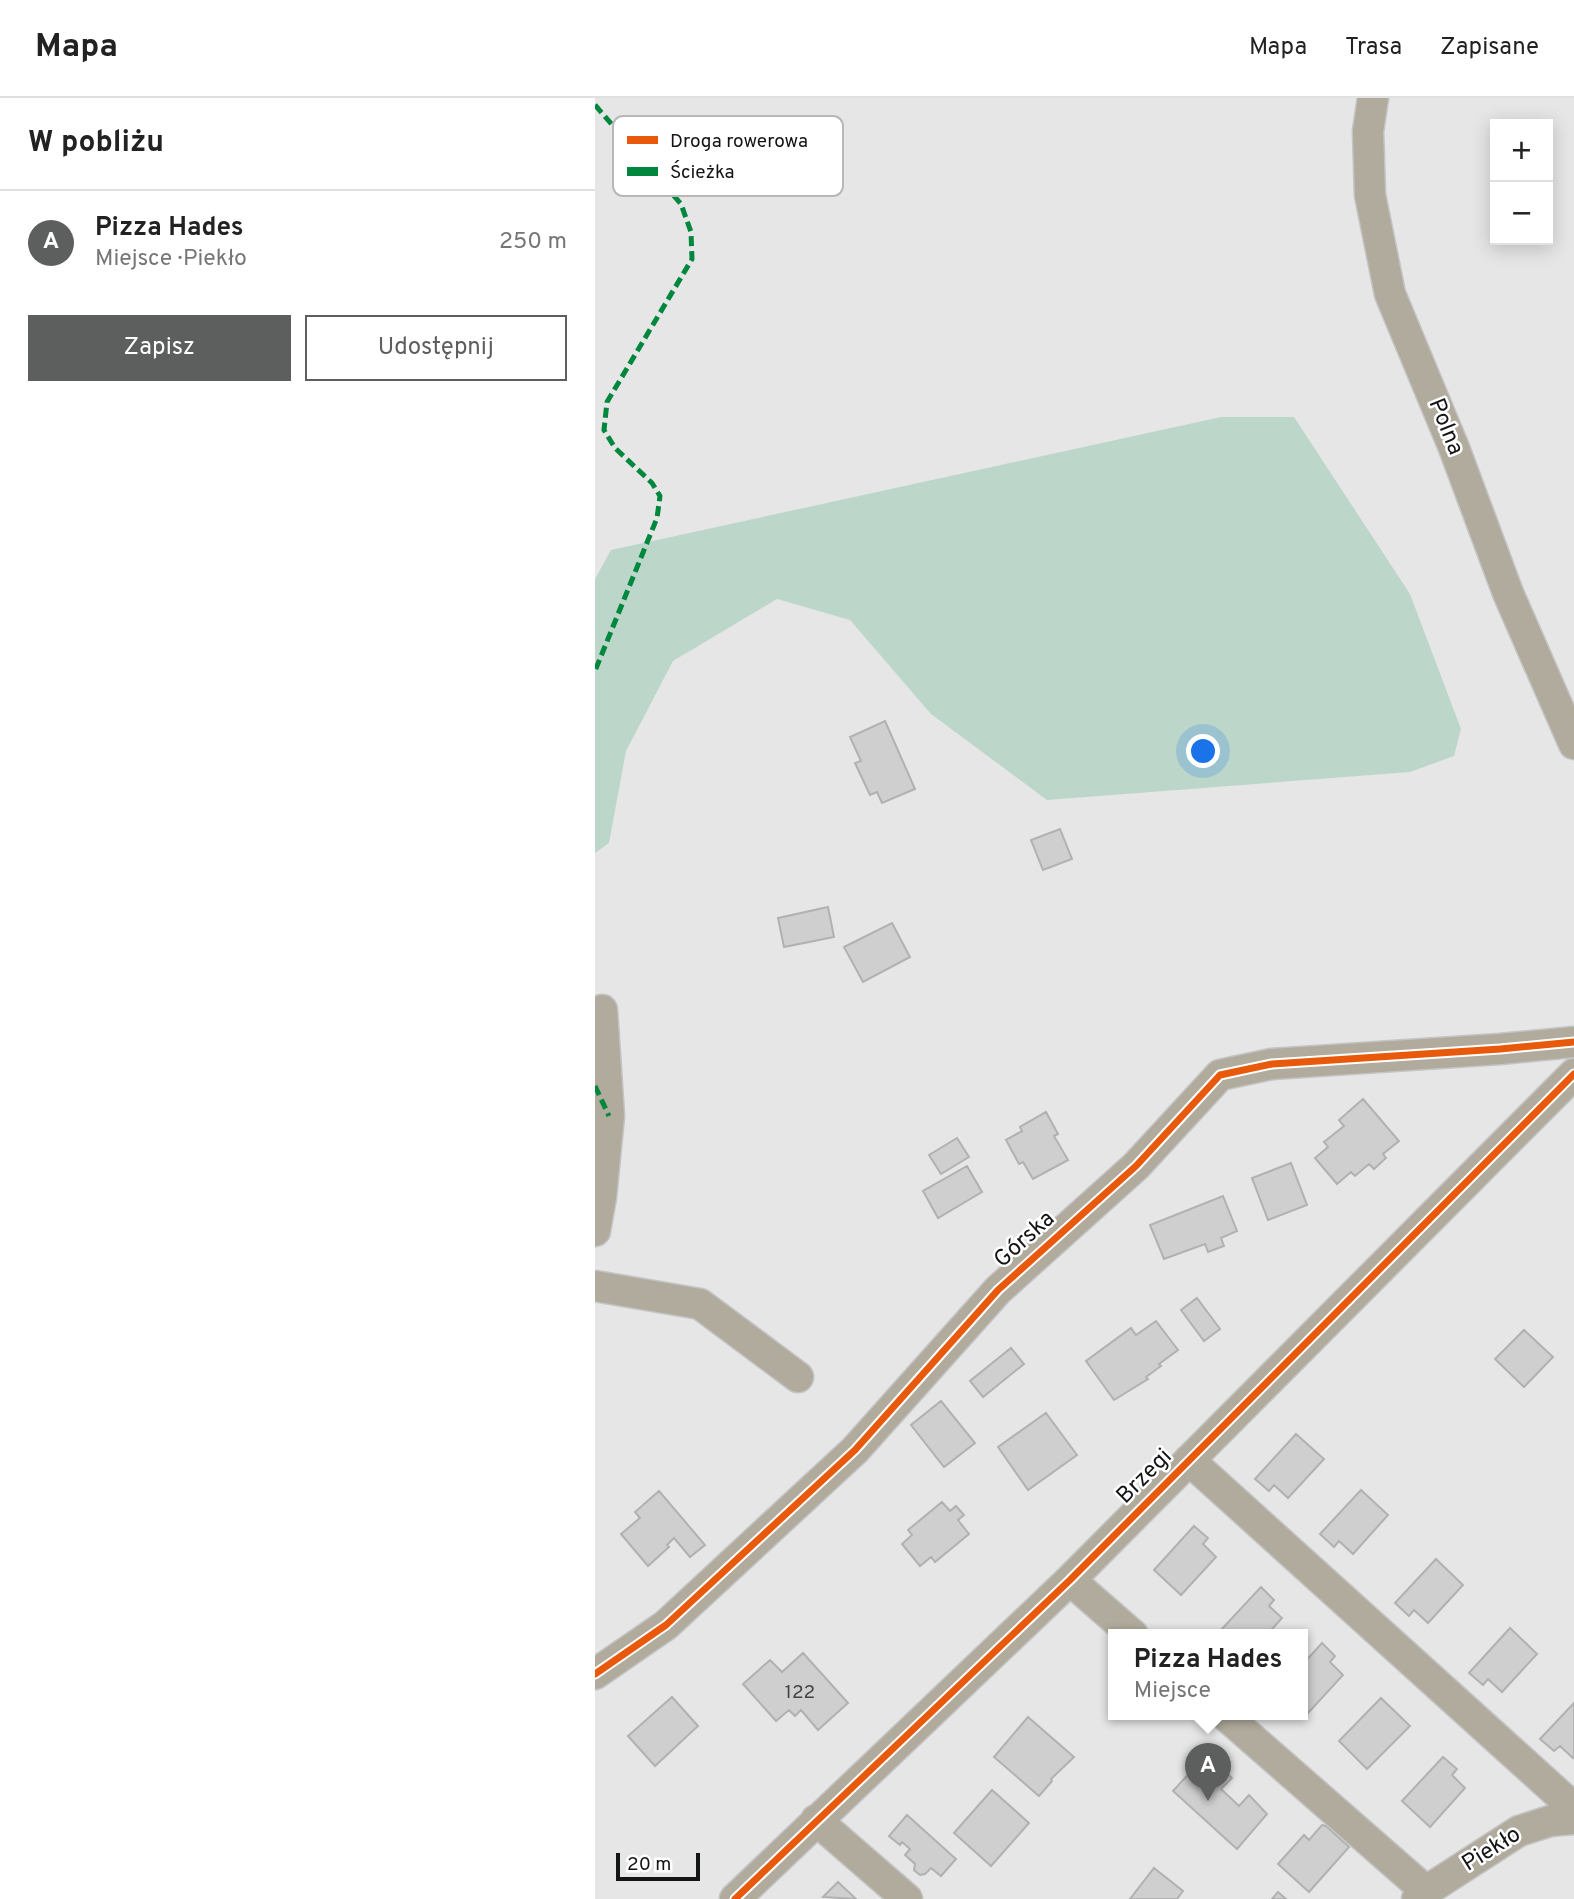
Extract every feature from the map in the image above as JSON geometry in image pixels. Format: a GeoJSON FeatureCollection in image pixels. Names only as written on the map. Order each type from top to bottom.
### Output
{"type":"FeatureCollection","features":[{"type":"Feature","properties":{"kind":"street","name":"Polna"},"geometry":{"type":"LineString","coordinates":[[1373,98],[1368,131],[1370,195],[1391,294],[1454,448],[1508,593],[1574,744]]}},
{"type":"Feature","properties":{"kind":"street"},"geometry":{"type":"LineString","coordinates":[[595,1231],[601,1197],[608,1116],[602,1010]]}},
{"type":"Feature","properties":{"kind":"street","name":"Górska"},"geometry":{"type":"LineString","coordinates":[[595,1674],[666,1625],[855,1450],[997,1290],[1136,1166],[1220,1075],[1272,1063],[1574,1042]]}},
{"type":"Feature","properties":{"kind":"street","name":"Brzegi"},"geometry":{"type":"LineString","coordinates":[[741,1897],[816,1820],[1070,1580],[1574,1074]]}},
{"type":"Feature","properties":{"kind":"street"},"geometry":{"type":"LineString","coordinates":[[595,1286],[700,1304],[798,1377]]}},
{"type":"Feature","properties":{"kind":"street"},"geometry":{"type":"LineString","coordinates":[[1189,1460],[1574,1808]]}},
{"type":"Feature","properties":{"kind":"street"},"geometry":{"type":"LineString","coordinates":[[1070,1580],[1126,1629]]}},
{"type":"Feature","properties":{"kind":"street"},"geometry":{"type":"LineString","coordinates":[[1230,1720],[1422,1895]]}},
{"type":"Feature","properties":{"kind":"street","name":"Piekło"},"geometry":{"type":"LineString","coordinates":[[1422,1895],[1519,1831],[1550,1821],[1574,1819]]}},
{"type":"Feature","properties":{"kind":"street"},"geometry":{"type":"LineString","coordinates":[[816,1820],[907,1899]]}},
{"type":"Feature","properties":{"kind":"green space"},"geometry":{"type":"Polygon","coordinates":[[[1221,417],[1294,417],[1410,594],[1461,729],[1454,756],[1410,772],[1047,800],[931,714],[850,620],[777,599],[673,661],[626,751],[609,843],[595,853],[595,579],[611,550],[1221,417]]]}},
{"type":"Feature","properties":{"kind":"building"},"geometry":{"type":"Polygon","coordinates":[[[885,721],[915,789],[882,803],[877,792],[870,795],[855,763],[861,761],[850,737],[885,721]]]}},
{"type":"Feature","properties":{"kind":"building"},"geometry":{"type":"Polygon","coordinates":[[[1060,829],[1072,859],[1043,870],[1031,840],[1060,829]]]}},
{"type":"Feature","properties":{"kind":"building"},"geometry":{"type":"Polygon","coordinates":[[[828,907],[834,937],[784,947],[778,918],[828,907]]]}},
{"type":"Feature","properties":{"kind":"building"},"geometry":{"type":"Polygon","coordinates":[[[892,923],[910,957],[863,982],[844,947],[892,923]]]}},
{"type":"Feature","properties":{"kind":"building"},"geometry":{"type":"Polygon","coordinates":[[[1363,1099],[1399,1141],[1383,1154],[1386,1158],[1374,1169],[1369,1164],[1355,1176],[1351,1172],[1337,1184],[1315,1158],[1328,1147],[1324,1142],[1344,1126],[1339,1120],[1363,1099]]]}},
{"type":"Feature","properties":{"kind":"building"},"geometry":{"type":"Polygon","coordinates":[[[1046,1112],[1058,1134],[1054,1136],[1068,1160],[1033,1179],[1023,1162],[1019,1164],[1006,1140],[1022,1131],[1020,1127],[1046,1112]]]}},
{"type":"Feature","properties":{"kind":"building"},"geometry":{"type":"Polygon","coordinates":[[[957,1138],[969,1157],[941,1174],[929,1155],[957,1138]]]}},
{"type":"Feature","properties":{"kind":"building"},"geometry":{"type":"Polygon","coordinates":[[[1291,1163],[1307,1205],[1268,1220],[1252,1178],[1291,1163]]]}},
{"type":"Feature","properties":{"kind":"building"},"geometry":{"type":"Polygon","coordinates":[[[967,1166],[982,1192],[938,1218],[923,1191],[967,1166]]]}},
{"type":"Feature","properties":{"kind":"building"},"geometry":{"type":"Polygon","coordinates":[[[1223,1196],[1237,1231],[1221,1238],[1224,1246],[1208,1252],[1205,1244],[1164,1259],[1150,1225],[1223,1196]]]}},
{"type":"Feature","properties":{"kind":"building"},"geometry":{"type":"Polygon","coordinates":[[[1197,1298],[1220,1329],[1204,1341],[1181,1310],[1197,1298]]]}},
{"type":"Feature","properties":{"kind":"building"},"geometry":{"type":"Polygon","coordinates":[[[1156,1321],[1178,1350],[1159,1364],[1161,1366],[1146,1377],[1148,1379],[1114,1400],[1086,1361],[1131,1328],[1136,1335],[1156,1321]]]}},
{"type":"Feature","properties":{"kind":"building"},"geometry":{"type":"Polygon","coordinates":[[[1524,1330],[1553,1357],[1524,1387],[1495,1359],[1524,1330]]]}},
{"type":"Feature","properties":{"kind":"building"},"geometry":{"type":"Polygon","coordinates":[[[1011,1348],[1024,1364],[983,1397],[970,1381],[1011,1348]]]}},
{"type":"Feature","properties":{"kind":"building"},"geometry":{"type":"Polygon","coordinates":[[[941,1401],[975,1443],[944,1467],[911,1425],[941,1401]]]}},
{"type":"Feature","properties":{"kind":"building"},"geometry":{"type":"Polygon","coordinates":[[[1046,1413],[1077,1455],[1028,1490],[998,1447],[1046,1413]]]}},
{"type":"Feature","properties":{"kind":"building"},"geometry":{"type":"Polygon","coordinates":[[[1296,1434],[1324,1459],[1288,1498],[1274,1485],[1269,1491],[1255,1479],[1296,1434]]]}},
{"type":"Feature","properties":{"kind":"building"},"geometry":{"type":"Polygon","coordinates":[[[1361,1490],[1388,1515],[1353,1554],[1339,1541],[1334,1547],[1320,1534],[1361,1490]]]}},
{"type":"Feature","properties":{"kind":"building"},"geometry":{"type":"Polygon","coordinates":[[[659,1491],[705,1545],[690,1557],[674,1538],[667,1545],[669,1547],[648,1566],[621,1534],[640,1518],[635,1512],[659,1491]]]}},
{"type":"Feature","properties":{"kind":"building"},"geometry":{"type":"Polygon","coordinates":[[[942,1502],[950,1511],[956,1506],[964,1515],[958,1520],[969,1534],[935,1562],[931,1557],[920,1566],[902,1544],[912,1535],[908,1530],[942,1502]]]}},
{"type":"Feature","properties":{"kind":"building"},"geometry":{"type":"Polygon","coordinates":[[[1194,1526],[1208,1538],[1203,1544],[1216,1557],[1181,1595],[1154,1570],[1194,1526]]]}},
{"type":"Feature","properties":{"kind":"building"},"geometry":{"type":"Polygon","coordinates":[[[1436,1559],[1463,1585],[1428,1623],[1414,1610],[1409,1616],[1395,1603],[1436,1559]]]}},
{"type":"Feature","properties":{"kind":"building"},"geometry":{"type":"Polygon","coordinates":[[[1261,1587],[1274,1600],[1269,1606],[1282,1618],[1272,1629],[1222,1629],[1261,1587]]]}},
{"type":"Feature","properties":{"kind":"building"},"geometry":{"type":"Polygon","coordinates":[[[1510,1628],[1537,1654],[1502,1692],[1488,1679],[1483,1685],[1469,1673],[1510,1628]]]}},
{"type":"Feature","properties":{"kind":"building"},"geometry":{"type":"Polygon","coordinates":[[[1322,1643],[1335,1656],[1330,1662],[1343,1675],[1308,1713],[1308,1658],[1322,1643]]]}},
{"type":"Feature","properties":{"kind":"building"},"geometry":{"type":"Polygon","coordinates":[[[803,1653],[848,1703],[818,1730],[801,1710],[795,1716],[789,1710],[776,1721],[743,1684],[770,1660],[782,1672],[803,1653]]]}},
{"type":"Feature","properties":{"kind":"building"},"geometry":{"type":"Polygon","coordinates":[[[672,1697],[698,1726],[655,1766],[628,1736],[672,1697]]]}},
{"type":"Feature","properties":{"kind":"building"},"geometry":{"type":"Polygon","coordinates":[[[1381,1698],[1410,1726],[1367,1769],[1339,1741],[1381,1698]]]}},
{"type":"Feature","properties":{"kind":"building"},"geometry":{"type":"Polygon","coordinates":[[[1574,1703],[1573,1758],[1560,1746],[1554,1751],[1540,1739],[1574,1703]]]}},
{"type":"Feature","properties":{"kind":"building"},"geometry":{"type":"Polygon","coordinates":[[[1028,1717],[1074,1757],[1051,1779],[1039,1796],[994,1757],[1028,1717]]]}},
{"type":"Feature","properties":{"kind":"building"},"geometry":{"type":"Polygon","coordinates":[[[1206,1755],[1232,1778],[1221,1789],[1239,1806],[1249,1795],[1267,1814],[1237,1849],[1173,1791],[1206,1755]]]}},
{"type":"Feature","properties":{"kind":"building"},"geometry":{"type":"Polygon","coordinates":[[[1443,1757],[1457,1769],[1452,1775],[1465,1788],[1430,1827],[1402,1801],[1443,1757]]]}},
{"type":"Feature","properties":{"kind":"building"},"geometry":{"type":"Polygon","coordinates":[[[992,1790],[1029,1823],[991,1866],[954,1833],[992,1790]]]}},
{"type":"Feature","properties":{"kind":"building"},"geometry":{"type":"Polygon","coordinates":[[[907,1815],[956,1859],[941,1876],[931,1868],[920,1875],[914,1870],[915,1864],[905,1855],[910,1849],[889,1836],[907,1815]]]}},
{"type":"Feature","properties":{"kind":"building"},"geometry":{"type":"Polygon","coordinates":[[[1322,1825],[1349,1847],[1309,1892],[1278,1864],[1304,1835],[1309,1840],[1322,1825]]]}},
{"type":"Feature","properties":{"kind":"building"},"geometry":{"type":"Polygon","coordinates":[[[1154,1868],[1183,1891],[1177,1899],[1130,1899],[1154,1868]]]}},
{"type":"Feature","properties":{"kind":"building"},"geometry":{"type":"Polygon","coordinates":[[[838,1882],[856,1899],[823,1897],[838,1882]]]}},
{"type":"Feature","properties":{"kind":"building"},"geometry":{"type":"Polygon","coordinates":[[[1278,1892],[1286,1899],[1272,1899],[1278,1892]]]}},
{"type":"Feature","properties":{"kind":"marked path"},"geometry":{"type":"LineString","coordinates":[[595,105],[613,126]]}},
{"type":"Feature","properties":{"kind":"marked path"},"geometry":{"type":"LineString","coordinates":[[595,671],[657,518],[660,496],[652,483],[615,448],[604,430],[607,402],[692,259],[691,232],[681,204],[674,196]]}},
{"type":"Feature","properties":{"kind":"marked path"},"geometry":{"type":"LineString","coordinates":[[595,1086],[609,1116]]}},
{"type":"Feature","properties":{"kind":"cycle path"},"geometry":{"type":"LineString","coordinates":[[595,1674],[666,1625],[855,1450],[998,1290],[1136,1166],[1220,1075],[1272,1064],[1574,1042]]}},
{"type":"Feature","properties":{"kind":"cycle path"},"geometry":{"type":"LineString","coordinates":[[735,1899],[1070,1580],[1574,1074]]}},
{"type":"Feature","properties":{"kind":"place","name":"Pizza Hades"},"geometry":{"type":"Point","coordinates":[1208,1801]}}]}
